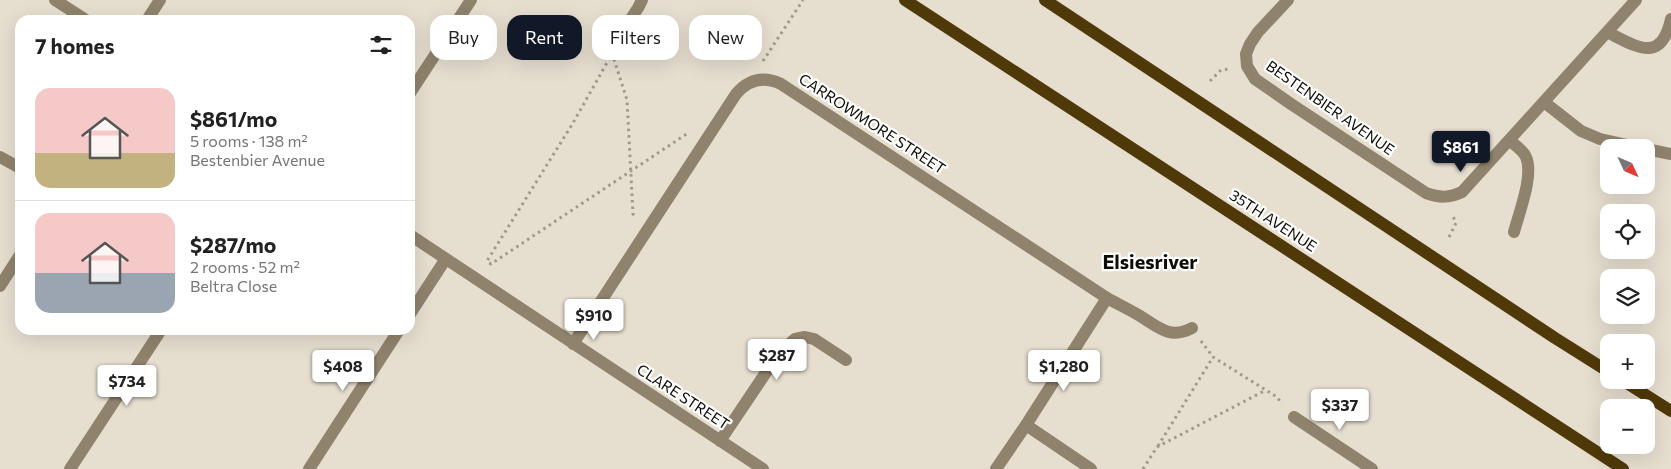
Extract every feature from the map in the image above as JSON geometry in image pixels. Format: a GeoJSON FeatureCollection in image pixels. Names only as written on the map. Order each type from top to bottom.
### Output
{"type":"FeatureCollection","features":[{"type":"Feature","properties":{"kind":"main road","name":"35TH AVENUE"},"geometry":{"type":"LineString","coordinates":[[905,0],[1624,469]]}},
{"type":"Feature","properties":{"kind":"main road"},"geometry":{"type":"LineString","coordinates":[[1045,0],[1600,366]]}},
{"type":"Feature","properties":{"kind":"main road"},"geometry":{"type":"LineString","coordinates":[[1636,389],[1671,411]]}},
{"type":"Feature","properties":{"kind":"street"},"geometry":{"type":"LineString","coordinates":[[55,0],[78,15]]}},
{"type":"Feature","properties":{"kind":"street"},"geometry":{"type":"LineString","coordinates":[[150,15],[160,0]]}},
{"type":"Feature","properties":{"kind":"street"},"geometry":{"type":"LineString","coordinates":[[415,85],[471,0]]}},
{"type":"Feature","properties":{"kind":"street"},"geometry":{"type":"LineString","coordinates":[[633,15],[642,0]]}},
{"type":"Feature","properties":{"kind":"street","name":"BESTENBIER AVENUE"},"geometry":{"type":"LineString","coordinates":[[1288,0],[1258,32],[1250,44],[1246,54],[1247,66],[1255,79],[1306,115],[1426,192],[1438,197],[1446,197]]}},
{"type":"Feature","properties":{"kind":"street"},"geometry":{"type":"LineString","coordinates":[[1446,197],[1462,192],[1636,0]]}},
{"type":"Feature","properties":{"kind":"street"},"geometry":{"type":"LineString","coordinates":[[1607,32],[1636,46],[1647,48],[1657,46],[1665,40],[1671,18]]}},
{"type":"Feature","properties":{"kind":"street","name":"CARROWMORE STREET"},"geometry":{"type":"LineString","coordinates":[[573,344],[736,94],[747,83],[760,79],[767,79],[781,84],[1107,298],[1164,331],[1179,333],[1192,328]]}},
{"type":"Feature","properties":{"kind":"street"},"geometry":{"type":"LineString","coordinates":[[1544,102],[1581,131],[1600,139]]}},
{"type":"Feature","properties":{"kind":"street"},"geometry":{"type":"LineString","coordinates":[[1509,140],[1525,155],[1528,164],[1524,194],[1514,232]]}},
{"type":"Feature","properties":{"kind":"street"},"geometry":{"type":"LineString","coordinates":[[1655,151],[1671,154]]}},
{"type":"Feature","properties":{"kind":"street"},"geometry":{"type":"LineString","coordinates":[[0,157],[15,165]]}},
{"type":"Feature","properties":{"kind":"street","name":"CLARE STREET"},"geometry":{"type":"LineString","coordinates":[[415,239],[762,469]]}},
{"type":"Feature","properties":{"kind":"street"},"geometry":{"type":"LineString","coordinates":[[415,306],[445,260]]}},
{"type":"Feature","properties":{"kind":"street"},"geometry":{"type":"LineString","coordinates":[[0,286],[15,264]]}},
{"type":"Feature","properties":{"kind":"street"},"geometry":{"type":"LineString","coordinates":[[996,469],[1107,298]]}},
{"type":"Feature","properties":{"kind":"street"},"geometry":{"type":"LineString","coordinates":[[70,469],[157,335]]}},
{"type":"Feature","properties":{"kind":"street"},"geometry":{"type":"LineString","coordinates":[[309,469],[397,335]]}},
{"type":"Feature","properties":{"kind":"street"},"geometry":{"type":"LineString","coordinates":[[720,441],[779,353],[795,339],[814,339],[846,360]]}},
{"type":"Feature","properties":{"kind":"street"},"geometry":{"type":"LineString","coordinates":[[1294,417],[1372,469]]}},
{"type":"Feature","properties":{"kind":"street"},"geometry":{"type":"LineString","coordinates":[[1026,425],[1091,469]]}},
{"type":"Feature","properties":{"kind":"path"},"geometry":{"type":"LineString","coordinates":[[762,62],[803,0]]}},
{"type":"Feature","properties":{"kind":"path"},"geometry":{"type":"LineString","coordinates":[[632,214],[632,170],[628,100],[612,53],[573,123],[487,261],[491,264],[632,170],[688,134]]}},
{"type":"Feature","properties":{"kind":"path"},"geometry":{"type":"LineString","coordinates":[[1446,197],[1456,223],[1449,237]]}},
{"type":"Feature","properties":{"kind":"path"},"geometry":{"type":"LineString","coordinates":[[1192,328],[1213,357],[1276,397],[1294,417]]}},
{"type":"Feature","properties":{"kind":"path"},"geometry":{"type":"LineString","coordinates":[[1143,469],[1213,357]]}},
{"type":"Feature","properties":{"kind":"path"},"geometry":{"type":"LineString","coordinates":[[1158,447],[1266,390]]}},
{"type":"Feature","properties":{"kind":"district","name":"Elsiesriver"},"geometry":{"type":"Point","coordinates":[1150,262]}}]}
